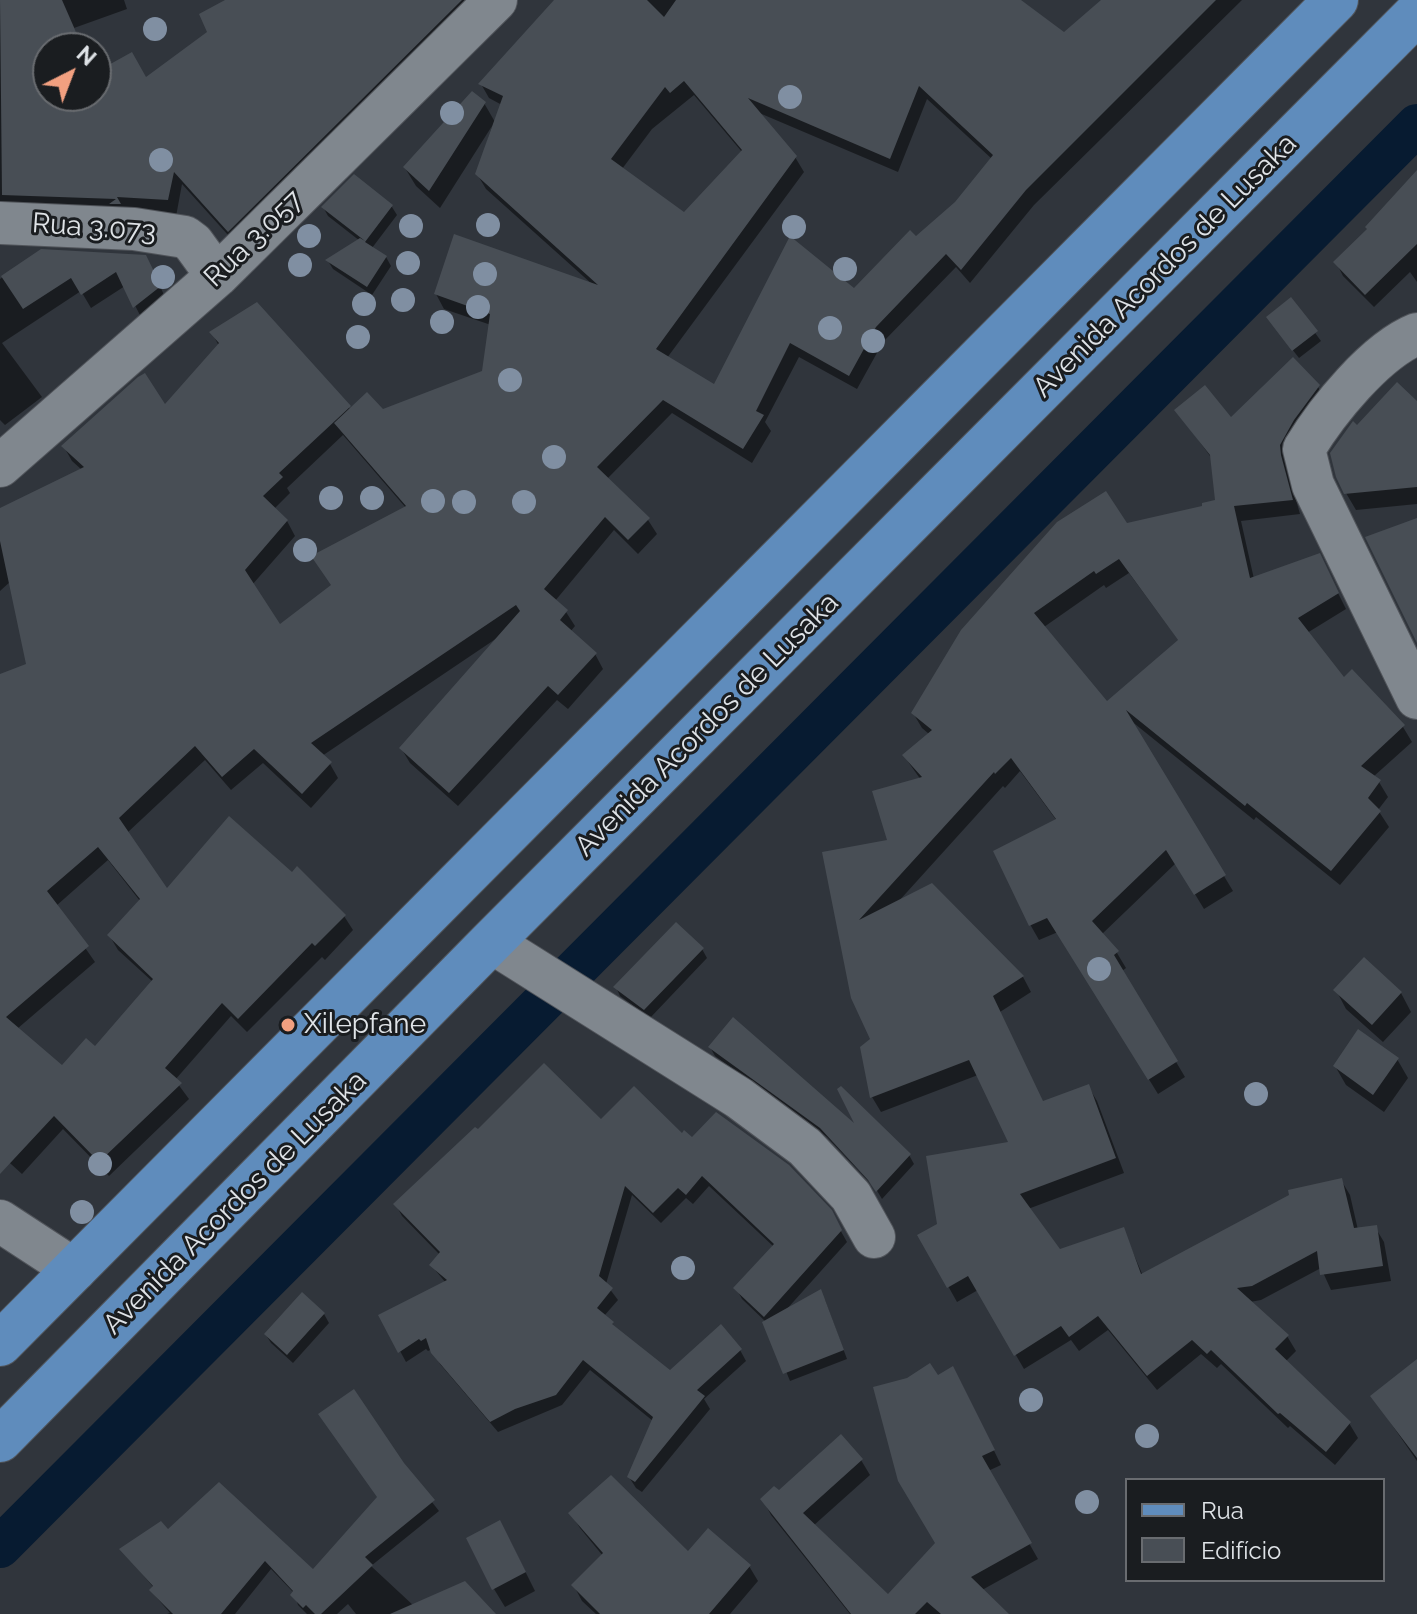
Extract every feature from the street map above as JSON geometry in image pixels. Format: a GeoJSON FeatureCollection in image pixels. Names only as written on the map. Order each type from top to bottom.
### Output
{"type":"FeatureCollection","features":[{"type":"Feature","properties":{"kind":"main road"},"geometry":{"type":"LineString","coordinates":[[0,1344],[1336,0]]}},
{"type":"Feature","properties":{"kind":"main road","name":"Avenida Acordos de Lusaka"},"geometry":{"type":"LineString","coordinates":[[0,1440],[491,942],[1417,13]]}},
{"type":"Feature","properties":{"kind":"street","name":"Rua 3.057"},"geometry":{"type":"LineString","coordinates":[[0,466],[217,276],[496,0]]}},
{"type":"Feature","properties":{"kind":"street","name":"Rua 3.073"},"geometry":{"type":"LineString","coordinates":[[0,223],[134,229],[185,237],[217,276]]}},
{"type":"Feature","properties":{"kind":"street"},"geometry":{"type":"LineString","coordinates":[[1417,334],[1385,353],[1350,389],[1304,449],[1313,485],[1417,698]]}},
{"type":"Feature","properties":{"kind":"street"},"geometry":{"type":"LineString","coordinates":[[491,942],[739,1098],[805,1147],[851,1196],[874,1237]]}},
{"type":"Feature","properties":{"kind":"street"},"geometry":{"type":"LineString","coordinates":[[0,1221],[75,1270]]}},
{"type":"Feature","properties":{"kind":"building"},"geometry":{"type":"Polygon","coordinates":[[[0,0],[62,0],[76,32],[32,32],[32,112],[112,112],[112,63],[132,52],[146,77],[207,32],[199,14],[225,0],[462,0],[228,232],[174,172],[168,200],[117,197],[121,204],[109,204],[116,199],[2,195],[0,0]]]}},
{"type":"Feature","properties":{"kind":"building"},"geometry":{"type":"Polygon","coordinates":[[[554,0],[647,0],[664,17],[676,0],[1021,0],[1064,32],[1101,0],[1216,0],[1026,190],[961,270],[946,254],[876,327],[849,376],[790,343],[756,411],[764,415],[743,449],[663,400],[597,467],[650,518],[628,540],[605,517],[544,589],[568,610],[560,620],[597,653],[558,695],[548,686],[449,793],[399,748],[520,611],[516,605],[311,743],[332,762],[302,794],[254,749],[222,777],[195,746],[119,818],[167,888],[229,816],[292,872],[297,866],[346,915],[315,946],[312,943],[238,1019],[222,1003],[165,1068],[182,1083],[99,1162],[54,1116],[0,1174],[0,674],[26,664],[0,541],[0,508],[84,467],[61,446],[138,377],[145,373],[165,404],[219,343],[209,332],[257,302],[351,406],[279,473],[283,477],[263,496],[288,520],[245,570],[280,624],[331,585],[311,556],[406,506],[334,423],[367,392],[383,409],[482,371],[490,314],[434,294],[454,234],[598,285],[475,174],[503,96],[478,84],[554,0]],[[684,81],[670,93],[665,87],[611,159],[684,212],[742,150],[684,81]],[[919,86],[890,159],[748,98],[797,156],[656,349],[714,384],[790,236],[854,288],[910,230],[916,236],[955,202],[993,155],[919,86]],[[98,847],[47,891],[89,946],[6,1017],[62,1065],[86,1038],[95,1046],[153,979],[107,935],[140,899],[98,847]]]}},
{"type":"Feature","properties":{"kind":"building"},"geometry":{"type":"Polygon","coordinates":[[[472,91],[486,102],[429,191],[403,167],[472,91]]]}},
{"type":"Feature","properties":{"kind":"building"},"geometry":{"type":"Polygon","coordinates":[[[1417,170],[1417,244],[1365,295],[1333,262],[1367,229],[1365,227],[1417,170]]]}},
{"type":"Feature","properties":{"kind":"building"},"geometry":{"type":"Polygon","coordinates":[[[354,174],[393,205],[365,242],[387,256],[367,287],[325,260],[360,238],[365,241],[321,207],[354,174]]]}},
{"type":"Feature","properties":{"kind":"building"},"geometry":{"type":"Polygon","coordinates":[[[41,249],[146,255],[161,286],[133,308],[116,272],[81,295],[71,278],[23,309],[1,276],[41,249]]]}},
{"type":"Feature","properties":{"kind":"building"},"geometry":{"type":"Polygon","coordinates":[[[1291,297],[1318,331],[1292,351],[1266,317],[1291,297]]]}},
{"type":"Feature","properties":{"kind":"building"},"geometry":{"type":"Polygon","coordinates":[[[1293,357],[1320,385],[1280,445],[1293,500],[1234,506],[1250,578],[1320,553],[1339,593],[1298,618],[1344,677],[1352,669],[1405,725],[1361,766],[1381,780],[1368,798],[1381,811],[1331,871],[1126,710],[1226,875],[1194,895],[1166,850],[1092,921],[1119,951],[1114,955],[1178,1061],[1148,1080],[1047,918],[1029,926],[993,851],[1056,819],[1011,758],[994,772],[859,920],[932,883],[1024,976],[993,996],[1043,1101],[1089,1084],[1116,1158],[1020,1194],[1060,1249],[1124,1227],[1141,1274],[1289,1195],[1288,1190],[1342,1178],[1354,1228],[1377,1225],[1383,1266],[1320,1275],[1317,1251],[1252,1286],[1237,1288],[1289,1335],[1275,1349],[1351,1422],[1326,1452],[1278,1414],[1211,1350],[1207,1354],[1192,1340],[1147,1376],[1098,1316],[1069,1337],[1061,1326],[1014,1356],[968,1276],[947,1288],[917,1235],[937,1224],[926,1156],[1008,1142],[969,1060],[870,1098],[860,1047],[870,1039],[851,998],[822,852],[887,840],[872,791],[922,777],[902,755],[932,730],[911,713],[961,630],[1057,522],[1106,491],[1127,523],[1202,506],[1202,503],[1215,500],[1210,455],[1174,410],[1205,385],[1231,417],[1293,357]],[[1119,559],[1096,574],[1094,571],[1034,613],[1107,701],[1178,640],[1119,559]]]}},
{"type":"Feature","properties":{"kind":"building"},"geometry":{"type":"Polygon","coordinates":[[[1397,382],[1417,401],[1417,487],[1344,494],[1330,453],[1353,421],[1357,425],[1397,382]]]}},
{"type":"Feature","properties":{"kind":"building"},"geometry":{"type":"Polygon","coordinates":[[[1417,518],[1417,643],[1365,537],[1417,518]]]}},
{"type":"Feature","properties":{"kind":"building"},"geometry":{"type":"Polygon","coordinates":[[[676,922],[704,948],[644,1010],[613,987],[676,922]]]}},
{"type":"Feature","properties":{"kind":"building"},"geometry":{"type":"Polygon","coordinates":[[[1364,957],[1402,992],[1372,1025],[1333,990],[1364,957]]]}},
{"type":"Feature","properties":{"kind":"building"},"geometry":{"type":"Polygon","coordinates":[[[733,1017],[854,1123],[837,1089],[841,1086],[911,1154],[876,1192],[820,1128],[708,1047],[733,1017]]]}},
{"type":"Feature","properties":{"kind":"building"},"geometry":{"type":"Polygon","coordinates":[[[1358,1029],[1399,1058],[1373,1095],[1333,1066],[1358,1029]]]}},
{"type":"Feature","properties":{"kind":"building"},"geometry":{"type":"Polygon","coordinates":[[[544,1063],[601,1119],[634,1086],[682,1133],[684,1130],[692,1137],[716,1112],[789,1165],[832,1210],[842,1230],[764,1317],[733,1288],[774,1244],[702,1176],[686,1195],[678,1188],[653,1213],[625,1186],[599,1276],[613,1288],[597,1308],[614,1322],[612,1324],[670,1370],[721,1324],[742,1349],[697,1390],[705,1396],[635,1482],[627,1477],[653,1417],[583,1360],[556,1395],[515,1409],[490,1422],[431,1353],[426,1338],[419,1339],[398,1353],[378,1315],[447,1280],[429,1265],[440,1252],[393,1204],[475,1127],[478,1129],[544,1063]]]}},
{"type":"Feature","properties":{"kind":"building"},"geometry":{"type":"Polygon","coordinates":[[[821,1289],[844,1350],[783,1374],[762,1322],[821,1289]]]}},
{"type":"Feature","properties":{"kind":"building"},"geometry":{"type":"Polygon","coordinates":[[[302,1292],[325,1313],[287,1355],[264,1334],[302,1292]]]}},
{"type":"Feature","properties":{"kind":"building"},"geometry":{"type":"Polygon","coordinates":[[[1417,1359],[1417,1458],[1370,1396],[1417,1359]]]}},
{"type":"Feature","properties":{"kind":"building"},"geometry":{"type":"Polygon","coordinates":[[[930,1363],[938,1375],[953,1366],[995,1450],[982,1456],[1032,1543],[971,1577],[1009,1614],[941,1614],[927,1602],[915,1614],[851,1614],[760,1499],[774,1486],[779,1490],[841,1434],[863,1459],[803,1513],[888,1594],[935,1543],[898,1481],[873,1387],[907,1378],[930,1363]]]}},
{"type":"Feature","properties":{"kind":"building"},"geometry":{"type":"Polygon","coordinates":[[[354,1389],[404,1463],[435,1500],[365,1557],[373,1565],[321,1614],[315,1614],[306,1605],[303,1608],[290,1595],[293,1591],[265,1561],[221,1614],[173,1614],[149,1590],[153,1586],[119,1549],[161,1521],[168,1529],[219,1482],[313,1569],[377,1497],[318,1414],[354,1389]]]}},
{"type":"Feature","properties":{"kind":"building"},"geometry":{"type":"Polygon","coordinates":[[[611,1475],[688,1551],[708,1528],[751,1565],[709,1614],[600,1614],[571,1585],[603,1553],[568,1513],[611,1475]]]}},
{"type":"Feature","properties":{"kind":"building"},"geometry":{"type":"Polygon","coordinates":[[[500,1520],[526,1572],[492,1590],[466,1538],[500,1520]]]}},
{"type":"Feature","properties":{"kind":"building"},"geometry":{"type":"Polygon","coordinates":[[[465,1581],[496,1614],[390,1614],[465,1581]]]}},
{"type":"Feature","properties":{"kind":"waterway"},"geometry":{"type":"LineString","coordinates":[[0,1547],[1417,125]]}},
{"type":"Feature","properties":{"kind":"place","name":"Xilepfane"},"geometry":{"type":"Point","coordinates":[288,1025]}}]}
